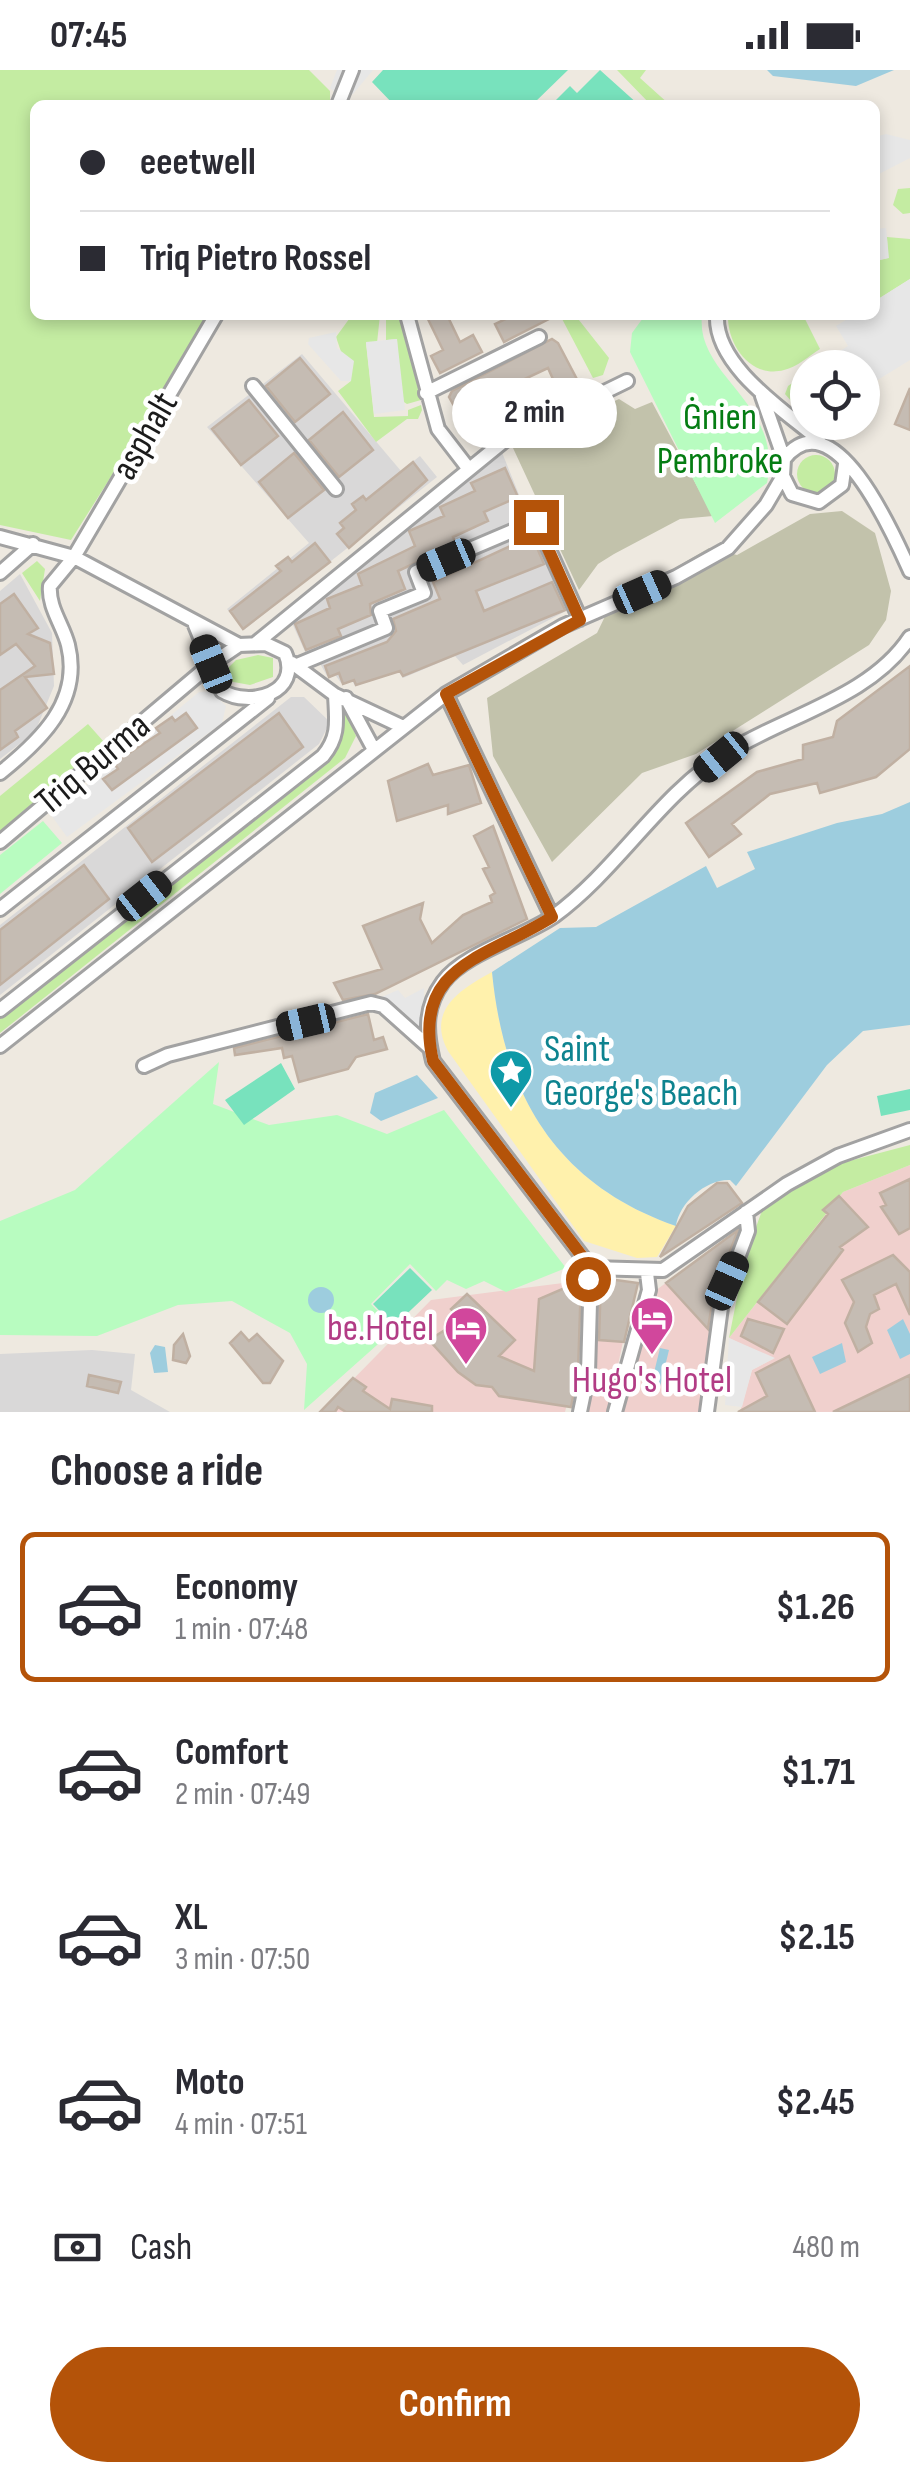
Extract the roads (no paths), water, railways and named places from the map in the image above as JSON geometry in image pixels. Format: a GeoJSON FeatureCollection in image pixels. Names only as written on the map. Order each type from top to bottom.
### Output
{"type":"FeatureCollection","features":[{"type":"Feature","properties":{"kind":"street"},"geometry":{"type":"LineString","coordinates":[[340,100],[352,70]]}},
{"type":"Feature","properties":{"kind":"street","name":"asphalt"},"geometry":{"type":"LineString","coordinates":[[0,773],[42,739],[67,693],[69,647],[49,594],[54,578],[74,557],[213,320]]}},
{"type":"Feature","properties":{"kind":"street"},"geometry":{"type":"LineString","coordinates":[[408,320],[438,429],[468,468]]}},
{"type":"Feature","properties":{"kind":"street"},"geometry":{"type":"LineString","coordinates":[[718,320],[723,346],[761,394],[790,417]]}},
{"type":"Feature","properties":{"kind":"street"},"geometry":{"type":"LineString","coordinates":[[426,393],[539,337]]}},
{"type":"Feature","properties":{"kind":"street"},"geometry":{"type":"LineString","coordinates":[[255,644],[504,441],[626,381]]}},
{"type":"Feature","properties":{"kind":"street"},"geometry":{"type":"LineString","coordinates":[[253,386],[336,489]]}},
{"type":"Feature","properties":{"kind":"street"},"geometry":{"type":"LineString","coordinates":[[0,1046],[446,694],[580,620],[728,548],[766,504],[783,476],[784,459],[761,394]]}},
{"type":"Feature","properties":{"kind":"street"},"geometry":{"type":"LineString","coordinates":[[784,459],[800,444],[820,440],[836,448],[876,504],[910,571]]}},
{"type":"Feature","properties":{"kind":"street"},"geometry":{"type":"LineString","coordinates":[[783,476],[792,494],[819,502],[842,485],[845,464]]}},
{"type":"Feature","properties":{"kind":"street"},"geometry":{"type":"LineString","coordinates":[[290,660],[386,628],[380,611],[424,593],[416,572],[536,522],[580,620]]}},
{"type":"Feature","properties":{"kind":"street"},"geometry":{"type":"LineString","coordinates":[[0,538],[74,557],[195,625],[239,645],[255,644],[290,660],[321,686],[401,726]]}},
{"type":"Feature","properties":{"kind":"street"},"geometry":{"type":"LineString","coordinates":[[0,573],[34,544]]}},
{"type":"Feature","properties":{"kind":"street"},"geometry":{"type":"LineString","coordinates":[[0,909],[268,698],[283,682],[290,660],[282,642],[286,620]]}},
{"type":"Feature","properties":{"kind":"street"},"geometry":{"type":"LineString","coordinates":[[195,625],[217,683],[229,695],[268,698]]}},
{"type":"Feature","properties":{"kind":"street"},"geometry":{"type":"LineString","coordinates":[[580,1412],[588,1373],[591,1268],[433,1061],[425,1028],[444,979],[552,917],[583,893],[659,811],[721,757],[873,674],[910,637]]}},
{"type":"Feature","properties":{"kind":"street"},"geometry":{"type":"LineString","coordinates":[[211,664],[239,645]]}},
{"type":"Feature","properties":{"kind":"street","name":"Triq Burma"},"geometry":{"type":"LineString","coordinates":[[0,842],[211,664]]}},
{"type":"Feature","properties":{"kind":"street"},"geometry":{"type":"LineString","coordinates":[[283,682],[321,686]]}},
{"type":"Feature","properties":{"kind":"street","name":"Triq Burma"},"geometry":{"type":"LineString","coordinates":[[185,687],[217,683]]}},
{"type":"Feature","properties":{"kind":"street"},"geometry":{"type":"LineString","coordinates":[[446,694],[552,917]]}},
{"type":"Feature","properties":{"kind":"street"},"geometry":{"type":"LineString","coordinates":[[227,728],[229,695]]}},
{"type":"Feature","properties":{"kind":"street"},"geometry":{"type":"LineString","coordinates":[[341,697],[373,748]]}},
{"type":"Feature","properties":{"kind":"street"},"geometry":{"type":"LineString","coordinates":[[0,1010],[323,756],[334,744],[341,697]]}},
{"type":"Feature","properties":{"kind":"street"},"geometry":{"type":"LineString","coordinates":[[144,1066],[168,1055],[372,1003],[382,1006],[430,1048]]}},
{"type":"Feature","properties":{"kind":"street"},"geometry":{"type":"LineString","coordinates":[[591,1268],[647,1273],[672,1267],[746,1212],[838,1156],[910,1130]]}},
{"type":"Feature","properties":{"kind":"street"},"geometry":{"type":"LineString","coordinates":[[707,1412],[722,1300],[748,1230],[746,1212]]}},
{"type":"Feature","properties":{"kind":"street"},"geometry":{"type":"LineString","coordinates":[[615,1412],[649,1290],[647,1273]]}},
{"type":"Feature","properties":{"kind":"water"},"geometry":{"type":"Polygon","coordinates":[[[767,70],[894,70],[856,86],[773,76],[767,70]]]}},
{"type":"Feature","properties":{"kind":"water"},"geometry":{"type":"Polygon","coordinates":[[[910,802],[910,1025],[863,1031],[827,1065],[736,1186],[730,1180],[703,1188],[682,1209],[676,1226],[634,1208],[598,1186],[568,1160],[524,1095],[509,1058],[492,972],[560,928],[596,927],[706,866],[717,888],[755,869],[747,852],[837,823],[882,814],[910,802]]]}},
{"type":"Feature","properties":{"kind":"water"},"geometry":{"type":"Polygon","coordinates":[[[417,1075],[438,1098],[381,1121],[370,1113],[375,1093],[417,1075]]]}},
{"type":"Feature","properties":{"kind":"water"},"geometry":{"type":"Polygon","coordinates":[[[321,1287],[330,1291],[334,1300],[330,1309],[321,1313],[312,1309],[308,1300],[312,1291],[321,1287]]]}},
{"type":"Feature","properties":{"kind":"water"},"geometry":{"type":"Polygon","coordinates":[[[903,1319],[910,1334],[910,1354],[900,1359],[887,1330],[903,1319]]]}},
{"type":"Feature","properties":{"kind":"water"},"geometry":{"type":"Polygon","coordinates":[[[842,1343],[846,1362],[820,1374],[812,1357],[842,1343]]]}},
{"type":"Feature","properties":{"kind":"water"},"geometry":{"type":"Polygon","coordinates":[[[155,1345],[165,1347],[168,1372],[154,1373],[150,1353],[155,1345]]]}},
{"type":"Feature","properties":{"kind":"water"},"geometry":{"type":"Polygon","coordinates":[[[660,1348],[669,1350],[659,1391],[650,1389],[660,1348]]]}},
{"type":"Feature","properties":{"kind":"place","name":"Saint George's Beach"},"geometry":{"type":"Point","coordinates":[511,1109]}},
{"type":"Feature","properties":{"kind":"place","name":"Hugo's Hotel"},"geometry":{"type":"Point","coordinates":[652,1356]}},
{"type":"Feature","properties":{"kind":"place","name":"be.Hotel"},"geometry":{"type":"Point","coordinates":[466,1366]}},
{"type":"Feature","properties":{"kind":"park label","name":"Ġnien Pembroke"},"geometry":{"type":"Point","coordinates":[720,439]}}]}
